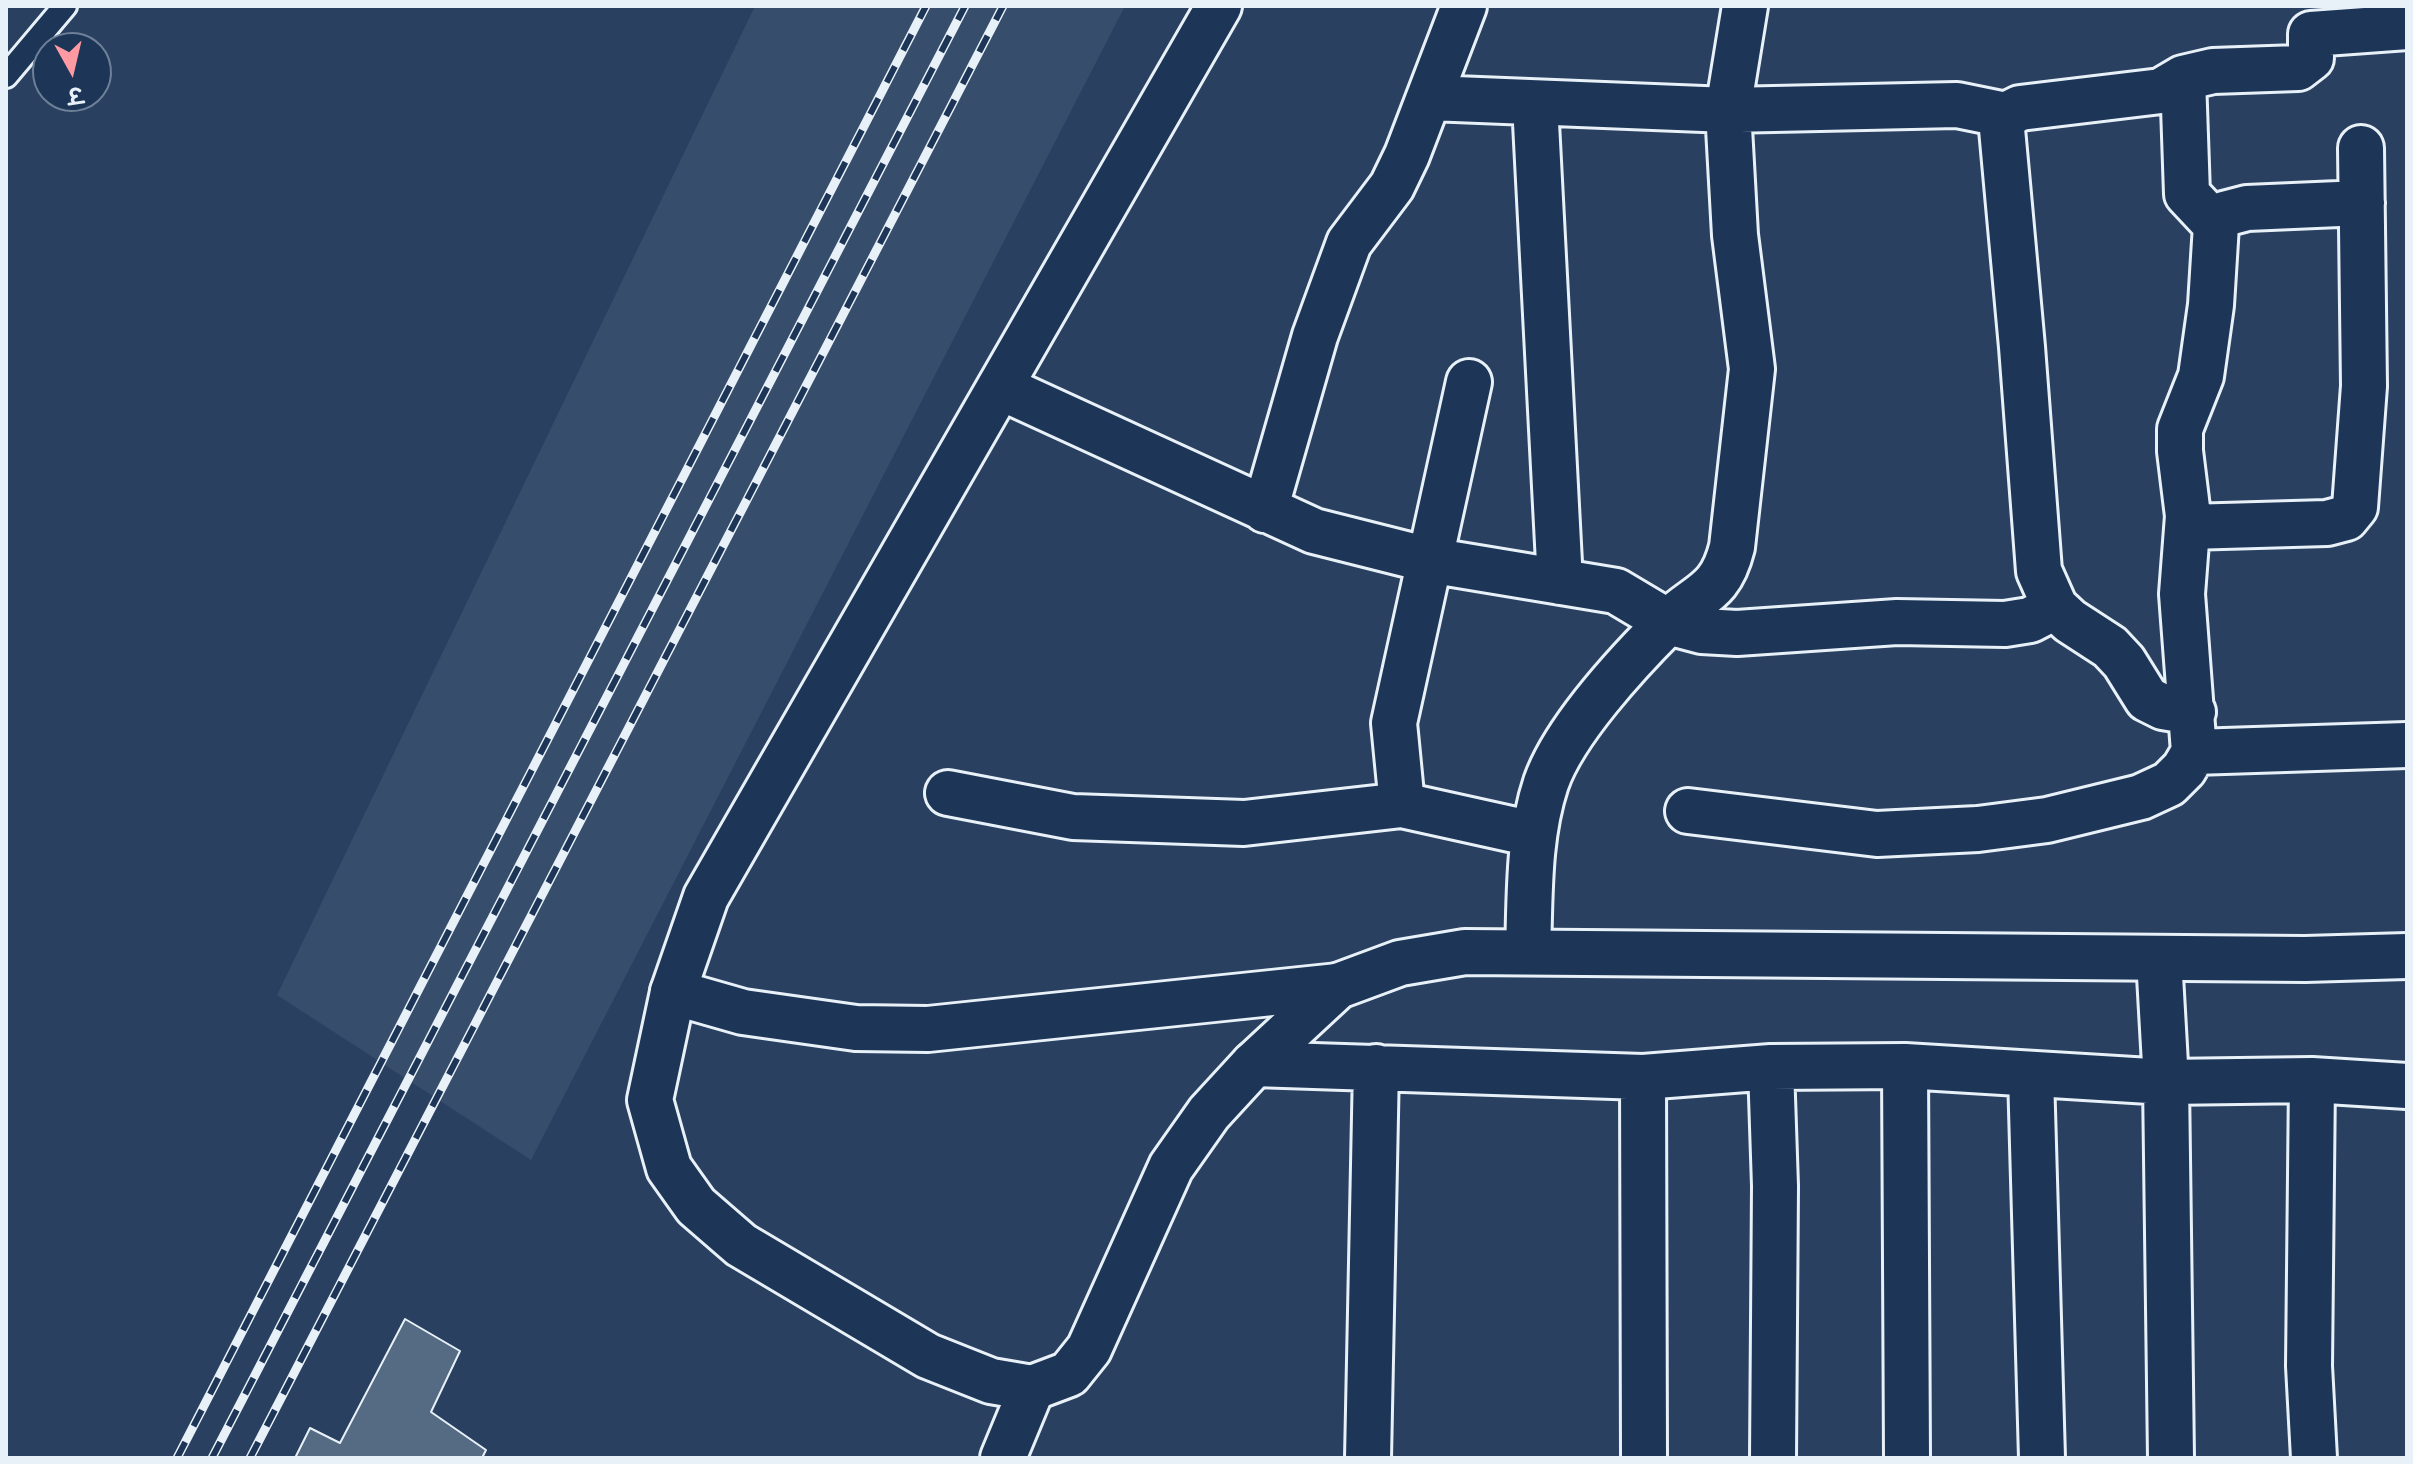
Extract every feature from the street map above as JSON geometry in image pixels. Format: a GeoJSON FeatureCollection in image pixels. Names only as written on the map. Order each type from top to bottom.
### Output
{"type":"FeatureCollection","features":[{"type":"Feature","properties":{"kind":"street"},"geometry":{"type":"LineString","coordinates":[[1219,6],[706,897],[673,992],[650,1100],[669,1168],[696,1206],[741,1245],[928,1356],[991,1381],[1032,1388],[1069,1374],[1089,1349],[1171,1167],[1209,1113],[1254,1064],[1338,986]]}},
{"type":"Feature","properties":{"kind":"street"},"geometry":{"type":"LineString","coordinates":[[1265,510],[1315,336],[1349,243],[1392,186],[1430,98],[1464,6]]}},
{"type":"Feature","properties":{"kind":"street"},"geometry":{"type":"LineString","coordinates":[[1528,952],[1533,834],[1547,781],[1570,738],[1600,698],[1668,622],[1719,582],[1727,566],[1734,532],[1752,369],[1735,235],[1728,110],[1745,6]]}},
{"type":"Feature","properties":{"kind":"street"},"geometry":{"type":"LineString","coordinates":[[1430,98],[1728,110],[1957,105],[2006,115],[2020,108],[2161,91],[2183,78],[2213,71],[2298,68],[2311,58],[2310,20],[2407,27]]}},
{"type":"Feature","properties":{"kind":"street"},"geometry":{"type":"LineString","coordinates":[[2183,78],[2187,194],[2216,225]]}},
{"type":"Feature","properties":{"kind":"street"},"geometry":{"type":"LineString","coordinates":[[2006,115],[2002,129],[2039,571],[2055,607],[2070,621],[2110,647],[2124,662],[2147,699],[2163,707],[2193,732],[2407,745]]}},
{"type":"Feature","properties":{"kind":"street"},"geometry":{"type":"LineString","coordinates":[[1536,123],[1560,582]]}},
{"type":"Feature","properties":{"kind":"street"},"geometry":{"type":"LineString","coordinates":[[2188,527],[2327,523],[2346,518],[2355,507],[2364,386],[2361,148]]}},
{"type":"Feature","properties":{"kind":"street"},"geometry":{"type":"LineString","coordinates":[[1688,811],[1877,834],[1978,829],[2047,820],[2141,797],[2169,784],[2184,769],[2193,732],[2182,594],[2188,527],[2180,429],[2201,376],[2211,305],[2216,225],[2224,214],[2247,208],[2362,203]]}},
{"type":"Feature","properties":{"kind":"street"},"geometry":{"type":"LineString","coordinates":[[1402,805],[1394,723],[1469,382]]}},
{"type":"Feature","properties":{"kind":"street"},"geometry":{"type":"LineString","coordinates":[[1000,387],[1314,531],[1429,560],[1616,591],[1668,622],[1702,631],[1737,633],[1897,622],[2005,624],[2030,620],[2055,607]]}},
{"type":"Feature","properties":{"kind":"street"},"geometry":{"type":"LineString","coordinates":[[948,793],[1073,817],[1244,823],[1402,805],[1533,834]]}},
{"type":"Feature","properties":{"kind":"street"},"geometry":{"type":"LineString","coordinates":[[673,992],[743,1012],[856,1028],[928,1029],[1338,986],[1400,963],[1465,952],[2305,959],[2407,956]]}},
{"type":"Feature","properties":{"kind":"street"},"geometry":{"type":"LineString","coordinates":[[2159,958],[2166,1082],[2171,1458]]}},
{"type":"Feature","properties":{"kind":"street"},"geometry":{"type":"LineString","coordinates":[[1254,1064],[1643,1077],[1771,1067],[1905,1066],[2166,1082],[2312,1080],[2407,1086]]}},
{"type":"Feature","properties":{"kind":"street"},"geometry":{"type":"LineString","coordinates":[[1905,1066],[1907,1458]]}},
{"type":"Feature","properties":{"kind":"street"},"geometry":{"type":"LineString","coordinates":[[1368,1458],[1376,1067]]}},
{"type":"Feature","properties":{"kind":"street"},"geometry":{"type":"LineString","coordinates":[[1771,1067],[1775,1186],[1773,1458]]}},
{"type":"Feature","properties":{"kind":"street"},"geometry":{"type":"LineString","coordinates":[[2031,1075],[2042,1458]]}},
{"type":"Feature","properties":{"kind":"street"},"geometry":{"type":"LineString","coordinates":[[1643,1077],[1644,1458]]}},
{"type":"Feature","properties":{"kind":"street"},"geometry":{"type":"LineString","coordinates":[[2312,1080],[2309,1366],[2314,1458]]}},
{"type":"Feature","properties":{"kind":"street"},"geometry":{"type":"LineString","coordinates":[[1003,1458],[1032,1388]]}},
{"type":"Feature","properties":{"kind":"lane"},"geometry":{"type":"LineString","coordinates":[[6,76],[65,6]]}},
{"type":"Feature","properties":{"kind":"shaded area"},"geometry":{"type":"Polygon","coordinates":[[[755,6],[1125,6],[531,1160],[277,995],[755,6]]]}},
{"type":"Feature","properties":{"kind":"building"},"geometry":{"type":"Polygon","coordinates":[[[405,1319],[460,1351],[431,1412],[486,1450],[482,1458],[295,1458],[310,1428],[340,1443],[405,1319]]]}},
{"type":"Feature","properties":{"kind":"railway"},"geometry":{"type":"LineString","coordinates":[[177,1458],[926,6]]}},
{"type":"Feature","properties":{"kind":"railway"},"geometry":{"type":"LineString","coordinates":[[212,1458],[965,6]]}},
{"type":"Feature","properties":{"kind":"railway"},"geometry":{"type":"LineString","coordinates":[[250,1458],[1003,6]]}}]}
